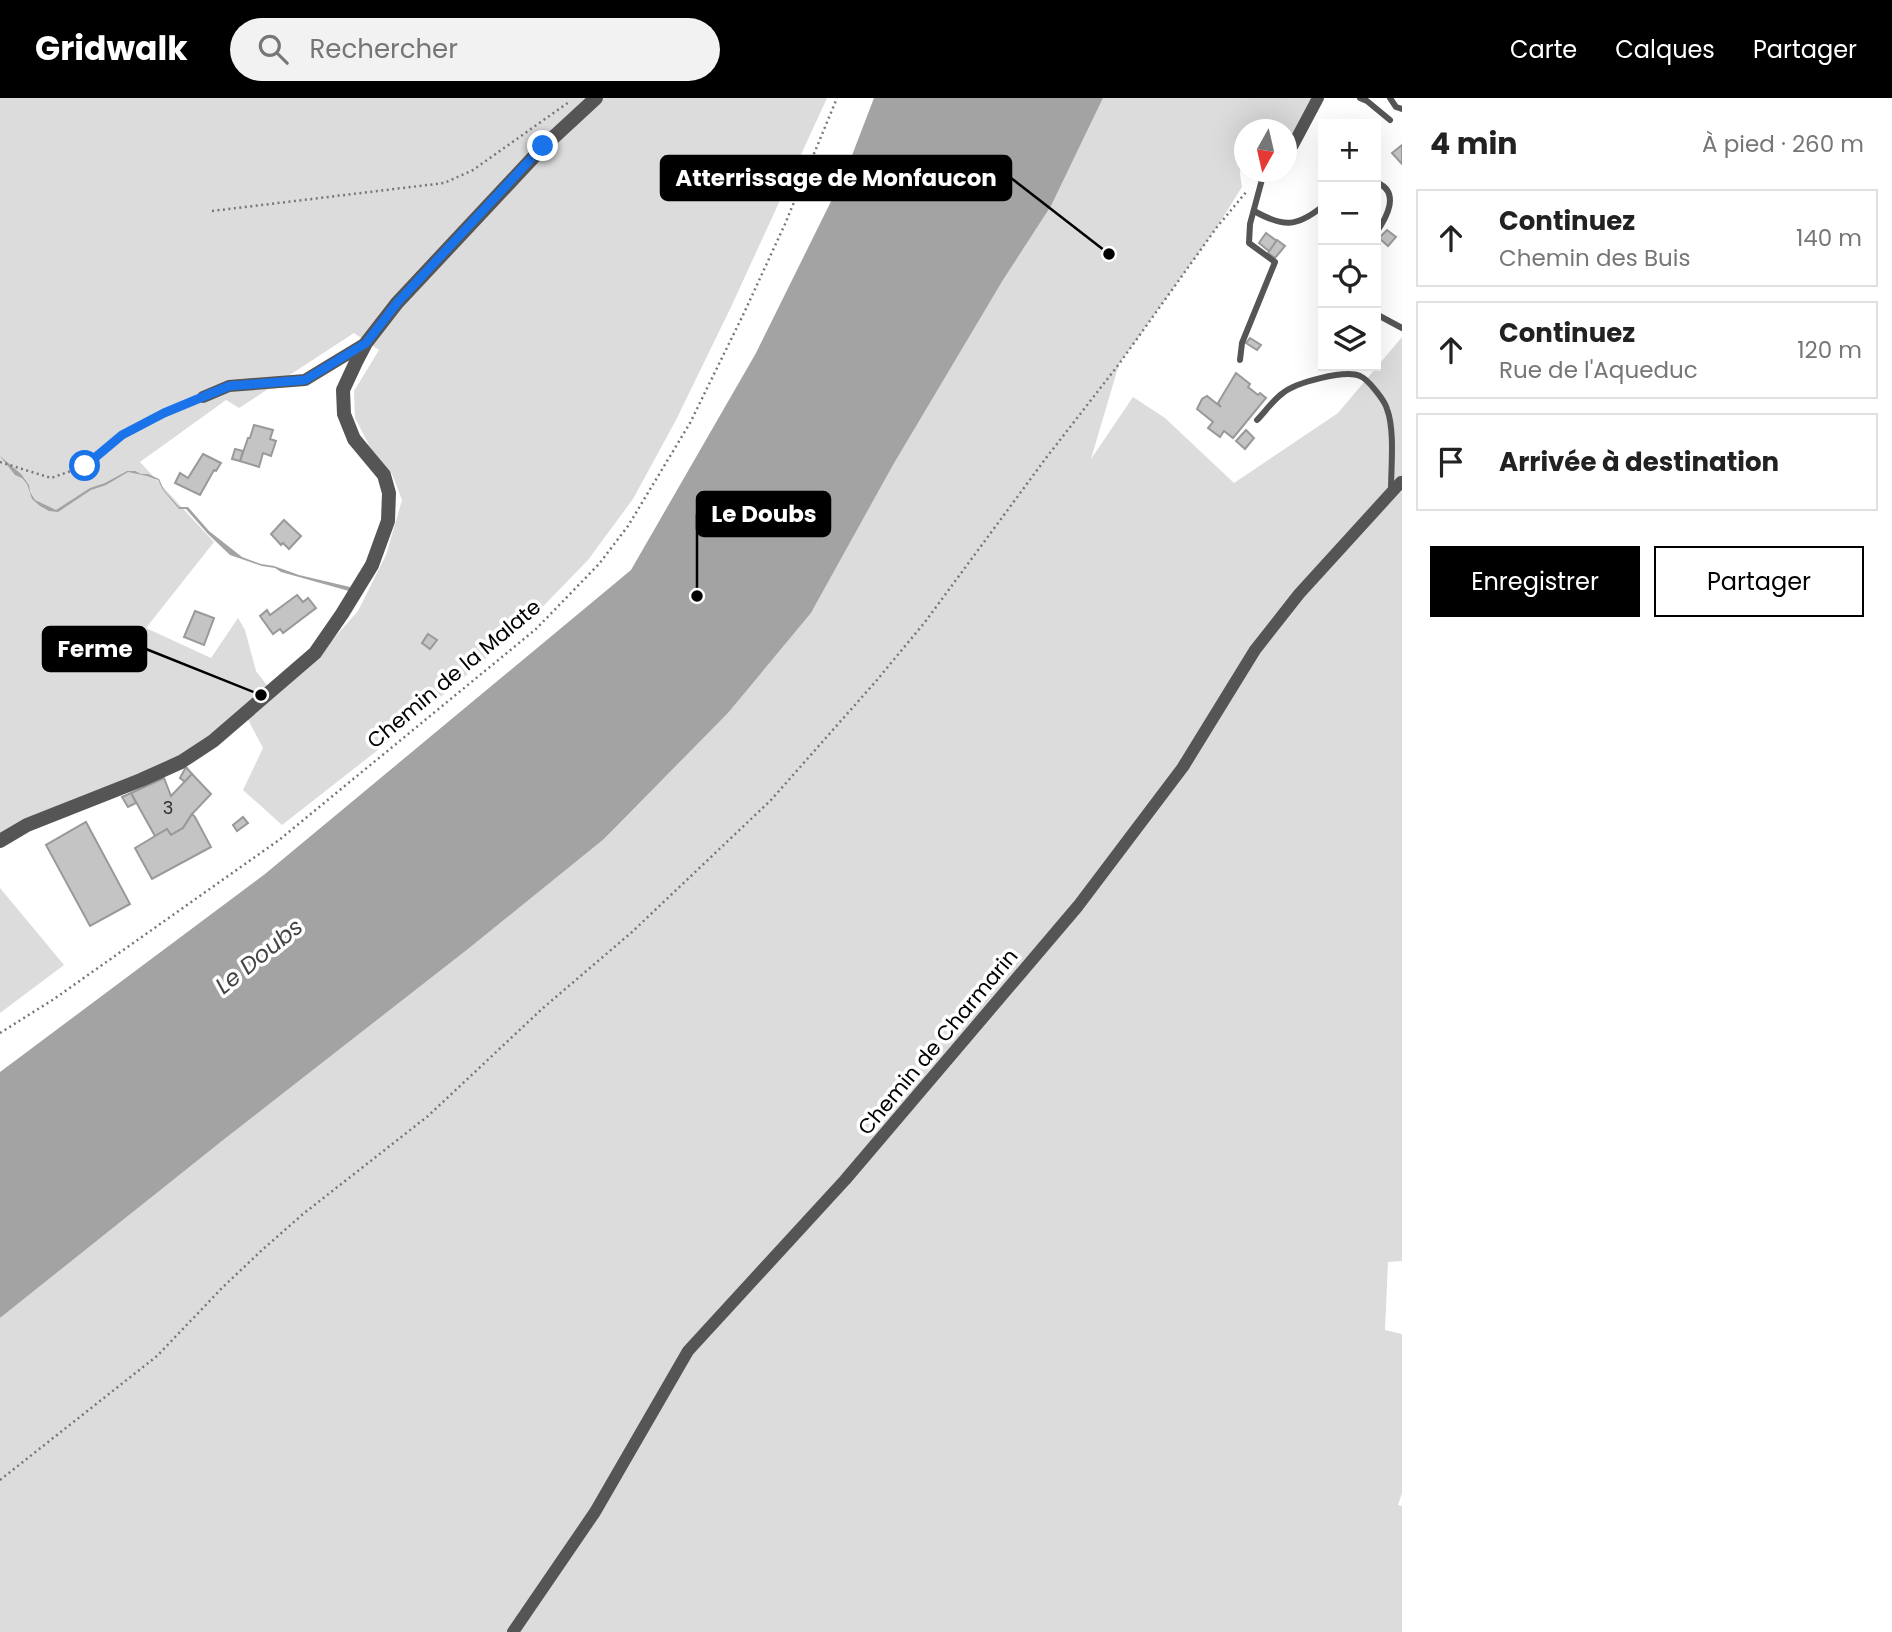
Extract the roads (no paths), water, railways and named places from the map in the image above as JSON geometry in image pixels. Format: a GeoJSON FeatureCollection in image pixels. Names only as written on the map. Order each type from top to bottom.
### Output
{"type":"FeatureCollection","features":[{"type":"Feature","properties":{"kind":"street"},"geometry":{"type":"LineString","coordinates":[[1297,137],[1318,98]]}},
{"type":"Feature","properties":{"kind":"street"},"geometry":{"type":"LineString","coordinates":[[0,841],[27,825],[181,762],[213,741],[315,653],[372,565],[388,521],[389,493],[384,475],[354,439],[344,414],[343,390],[366,343],[397,303],[543,146],[591,102]]}},
{"type":"Feature","properties":{"kind":"street"},"geometry":{"type":"LineString","coordinates":[[203,397],[229,386],[305,380],[366,343]]}},
{"type":"Feature","properties":{"kind":"street","name":"Chemin de Charmarin"},"geometry":{"type":"LineString","coordinates":[[513,1632],[595,1512],[688,1351],[845,1180],[1078,906],[1183,768],[1255,650],[1299,594],[1398,485]]}},
{"type":"Feature","properties":{"kind":"lane"},"geometry":{"type":"LineString","coordinates":[[1360,98],[1390,120]]}},
{"type":"Feature","properties":{"kind":"lane"},"geometry":{"type":"LineString","coordinates":[[1390,98],[1396,107],[1402,109]]}},
{"type":"Feature","properties":{"kind":"lane"},"geometry":{"type":"LineString","coordinates":[[1240,360],[1242,342],[1275,262],[1250,243],[1250,224],[1262,182]]}},
{"type":"Feature","properties":{"kind":"lane"},"geometry":{"type":"LineString","coordinates":[[1381,184],[1387,189],[1390,201],[1386,218],[1381,226]]}},
{"type":"Feature","properties":{"kind":"lane"},"geometry":{"type":"LineString","coordinates":[[1254,211],[1269,220],[1289,224],[1300,222],[1318,209]]}},
{"type":"Feature","properties":{"kind":"lane"},"geometry":{"type":"LineString","coordinates":[[1381,317],[1402,328]]}},
{"type":"Feature","properties":{"kind":"lane"},"geometry":{"type":"LineString","coordinates":[[1257,421],[1284,392],[1315,379],[1344,373],[1360,376],[1387,408],[1398,485]]}},
{"type":"Feature","properties":{"kind":"water"},"geometry":{"type":"Polygon","coordinates":[[[874,98],[1103,98],[1051,206],[1003,280],[893,465],[811,613],[728,713],[604,839],[0,1318],[0,1072],[265,874],[631,570],[756,353],[846,171],[874,98]]]}},
{"type":"Feature","properties":{"kind":"water"},"geometry":{"type":"Polygon","coordinates":[[[0,456],[21,474],[29,485],[35,500],[56,510],[90,488],[127,471],[148,474],[159,479],[164,490],[179,507],[188,507],[209,531],[242,557],[350,587],[349,591],[230,555],[186,509],[179,509],[163,490],[158,480],[128,472],[91,490],[58,512],[49,511],[32,499],[27,484],[15,475],[0,456]]]}},
{"type":"Feature","properties":{"kind":"place","name":"Atterrissage de Monfaucon"},"geometry":{"type":"Point","coordinates":[1109,254]}},
{"type":"Feature","properties":{"kind":"place","name":"Le Doubs"},"geometry":{"type":"Point","coordinates":[697,596]}},
{"type":"Feature","properties":{"kind":"place","name":"Ferme"},"geometry":{"type":"Point","coordinates":[261,695]}}]}
